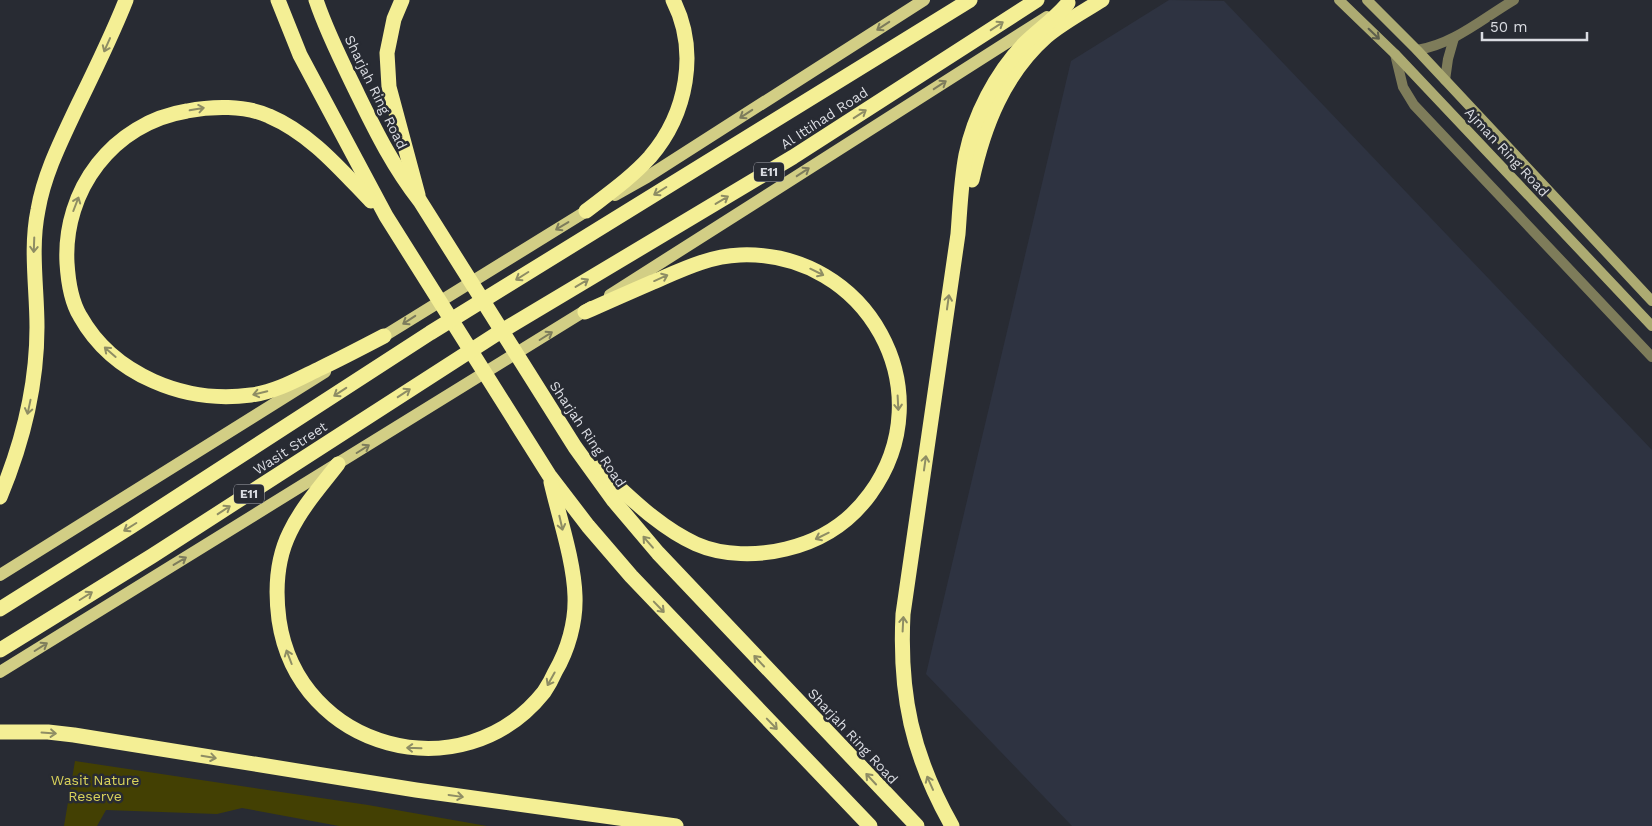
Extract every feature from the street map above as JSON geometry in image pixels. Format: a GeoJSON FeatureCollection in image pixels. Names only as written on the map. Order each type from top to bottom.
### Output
{"type":"FeatureCollection","features":[{"type":"Feature","properties":{"kind":"highway"},"geometry":{"type":"LineString","coordinates":[[0,497],[18,449],[32,392],[37,326],[33,266],[34,238],[44,183],[62,137],[107,45],[126,0]]}},
{"type":"Feature","properties":{"kind":"highway"},"geometry":{"type":"LineString","coordinates":[[278,0],[300,55],[386,216],[549,475],[588,526],[631,576],[870,826]]}},
{"type":"Feature","properties":{"kind":"highway","name":"Sharjah Ring Road"},"geometry":{"type":"LineString","coordinates":[[316,0],[334,45],[384,147],[575,446],[614,501],[658,553],[917,826]]}},
{"type":"Feature","properties":{"kind":"highway"},"geometry":{"type":"LineString","coordinates":[[402,0],[394,19],[387,53],[388,87],[420,201]]}},
{"type":"Feature","properties":{"kind":"highway"},"geometry":{"type":"LineString","coordinates":[[586,211],[628,179],[650,156],[671,124],[681,99],[687,70],[686,41],[679,13],[673,0]]}},
{"type":"Feature","properties":{"kind":"highway","name":"Al Ittihad Road"},"geometry":{"type":"LineString","coordinates":[[484,299],[970,0]]}},
{"type":"Feature","properties":{"kind":"highway","name":"Al Ittihad Road"},"geometry":{"type":"LineString","coordinates":[[495,335],[793,157],[1037,0]]}},
{"type":"Feature","properties":{"kind":"highway"},"geometry":{"type":"LineString","coordinates":[[958,234],[980,143],[993,110],[1011,77],[1022,62],[1048,35],[1102,0]]}},
{"type":"Feature","properties":{"kind":"highway"},"geometry":{"type":"LineString","coordinates":[[952,826],[937,800],[924,770],[914,739],[906,699],[902,644],[903,614],[958,234],[966,154],[973,131],[988,97],[1006,68],[1023,44],[1071,2]]}},
{"type":"Feature","properties":{"kind":"highway"},"geometry":{"type":"LineString","coordinates":[[384,336],[296,381],[275,389],[252,395],[222,398],[193,395],[164,386],[129,369],[98,343],[79,314],[68,279],[66,247],[74,206],[90,173],[112,147],[141,126],[173,113],[207,107],[242,110],[268,115],[305,135],[386,216]]}},
{"type":"Feature","properties":{"kind":"highway"},"geometry":{"type":"LineString","coordinates":[[575,446],[635,502],[675,532],[697,545],[732,553],[768,553],[802,546],[834,530],[860,508],[881,479],[894,449],[899,417],[897,384],[891,357],[877,326],[861,304],[842,286],[819,272],[794,262],[768,256],[749,255],[714,258],[684,268],[585,312]]}},
{"type":"Feature","properties":{"kind":"highway","name":"Wasit Street"},"geometry":{"type":"LineString","coordinates":[[0,609],[484,299]]}},
{"type":"Feature","properties":{"kind":"highway","name":"Wasit Street"},"geometry":{"type":"LineString","coordinates":[[0,650],[152,556],[495,335]]}},
{"type":"Feature","properties":{"kind":"highway"},"geometry":{"type":"LineString","coordinates":[[338,464],[302,512],[290,532],[281,554],[277,578],[277,602],[282,636],[293,667],[312,696],[336,719],[363,735],[404,747],[439,748],[474,740],[498,731],[522,715],[545,691],[562,661],[572,630],[576,597],[571,562],[549,475]]}},
{"type":"Feature","properties":{"kind":"highway"},"geometry":{"type":"LineString","coordinates":[[0,732],[48,732],[74,735],[416,790],[676,826]]}},
{"type":"Feature","properties":{"kind":"main road"},"geometry":{"type":"LineString","coordinates":[[0,575],[586,211],[647,177],[924,0]]}},
{"type":"Feature","properties":{"kind":"main road","name":"Ajman Ring Road"},"geometry":{"type":"LineString","coordinates":[[1339,0],[1395,54],[1652,326]]}},
{"type":"Feature","properties":{"kind":"main road","name":"Ajman Ring Road"},"geometry":{"type":"LineString","coordinates":[[1367,0],[1417,50],[1652,300]]}},
{"type":"Feature","properties":{"kind":"main road"},"geometry":{"type":"LineString","coordinates":[[0,672],[585,312],[1071,2]]}},
{"type":"Feature","properties":{"kind":"street"},"geometry":{"type":"LineString","coordinates":[[1417,50],[1435,46],[1454,38],[1514,0]]}},
{"type":"Feature","properties":{"kind":"street"},"geometry":{"type":"LineString","coordinates":[[1445,80],[1454,38]]}},
{"type":"Feature","properties":{"kind":"street"},"geometry":{"type":"LineString","coordinates":[[1395,54],[1404,87],[1414,105],[1652,357]]}},
{"type":"Feature","properties":{"kind":"shaded area"},"geometry":{"type":"Polygon","coordinates":[[[1169,0],[1224,1],[1652,450],[1652,826],[1072,826],[926,674],[1071,61],[1169,0]]]}},
{"type":"Feature","properties":{"kind":"green space","name":"Wasit Nature Reserve"},"geometry":{"type":"Polygon","coordinates":[[[75,761],[368,805],[487,826],[339,826],[242,808],[217,814],[106,810],[97,826],[64,826],[75,761]]]}}]}
